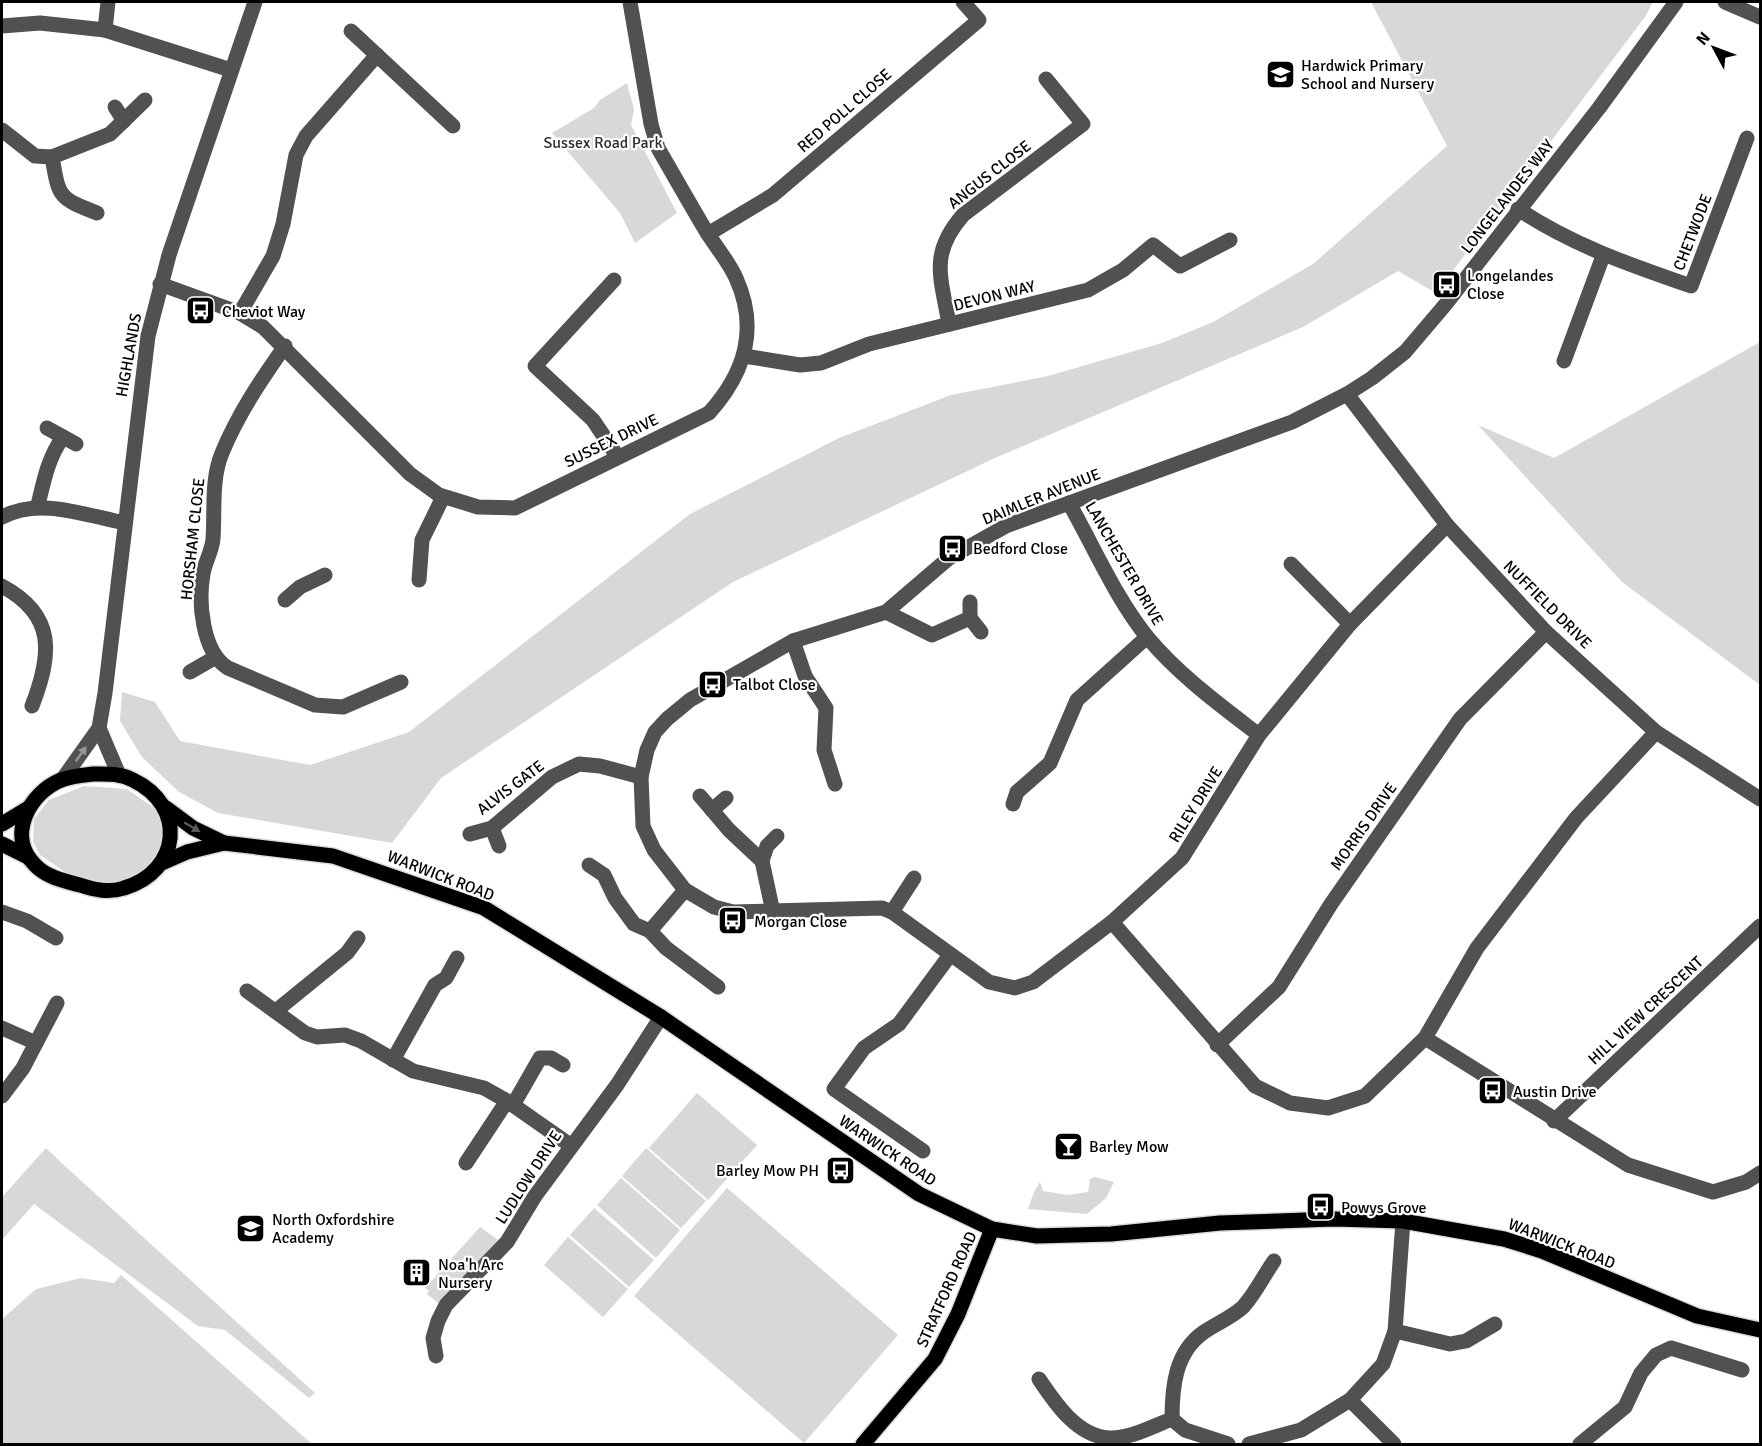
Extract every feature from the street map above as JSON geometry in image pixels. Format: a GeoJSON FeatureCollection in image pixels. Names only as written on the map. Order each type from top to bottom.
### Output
{"type":"FeatureCollection","features":[{"type":"Feature","properties":{"kind":"main road"},"geometry":{"type":"LineString","coordinates":[[2,824],[27,809],[43,790],[62,780],[93,774],[118,774],[134,780],[163,805],[170,819],[170,841],[162,862],[141,881],[108,892],[58,879],[35,865],[28,857],[2,844]]}},
{"type":"Feature","properties":{"kind":"main road","name":"WARWICK ROAD"},"geometry":{"type":"LineString","coordinates":[[163,805],[193,828],[224,843],[333,856],[484,908],[661,1017],[919,1194],[992,1229],[1037,1236],[1111,1234],[1220,1223],[1334,1219],[1403,1221],[1504,1239],[1542,1251],[1697,1316],[1761,1330]]}},
{"type":"Feature","properties":{"kind":"main road"},"geometry":{"type":"LineString","coordinates":[[27,809],[22,832],[28,857]]}},
{"type":"Feature","properties":{"kind":"main road","name":"WARWICK ROAD"},"geometry":{"type":"LineString","coordinates":[[162,862],[188,852],[224,843]]}},
{"type":"Feature","properties":{"kind":"main road","name":"STRATFORD ROAD"},"geometry":{"type":"LineString","coordinates":[[863,1444],[935,1359],[954,1323],[992,1229]]}},
{"type":"Feature","properties":{"kind":"street"},"geometry":{"type":"LineString","coordinates":[[105,30],[108,2]]}},
{"type":"Feature","properties":{"kind":"street","name":"HIGHLANDS"},"geometry":{"type":"LineString","coordinates":[[62,780],[99,728],[139,393],[148,336],[160,284],[255,2]]}},
{"type":"Feature","properties":{"kind":"street","name":"SUSSEX DRIVE"},"geometry":{"type":"LineString","coordinates":[[160,284],[240,313],[263,327],[285,346],[410,474],[443,497],[478,507],[515,508],[617,456],[709,413],[726,394],[744,356],[749,321],[736,278],[658,148],[651,124],[630,2]]}},
{"type":"Feature","properties":{"kind":"street","name":"RED POLL CLOSE"},"geometry":{"type":"LineString","coordinates":[[708,234],[773,195],[979,20],[963,2]]}},
{"type":"Feature","properties":{"kind":"street","name":"LONGELANDES WAY"},"geometry":{"type":"LineString","coordinates":[[1347,394],[1406,352],[1599,108],[1676,2]]}},
{"type":"Feature","properties":{"kind":"street"},"geometry":{"type":"LineString","coordinates":[[1725,2],[1761,16]]}},
{"type":"Feature","properties":{"kind":"street"},"geometry":{"type":"LineString","coordinates":[[2,26],[40,23],[105,30],[231,70]]}},
{"type":"Feature","properties":{"kind":"street"},"geometry":{"type":"LineString","coordinates":[[351,31],[453,126]]}},
{"type":"Feature","properties":{"kind":"street"},"geometry":{"type":"LineString","coordinates":[[240,313],[273,256],[283,224],[296,155],[306,135],[376,55]]}},
{"type":"Feature","properties":{"kind":"street","name":"ANGUS CLOSE"},"geometry":{"type":"LineString","coordinates":[[949,324],[938,263],[950,230],[963,215],[1083,124],[1047,79]]}},
{"type":"Feature","properties":{"kind":"street"},"geometry":{"type":"LineString","coordinates":[[2,130],[34,156],[52,157],[110,134],[146,100]]}},
{"type":"Feature","properties":{"kind":"street"},"geometry":{"type":"LineString","coordinates":[[115,107],[124,121]]}},
{"type":"Feature","properties":{"kind":"street","name":"CHETWODE"},"geometry":{"type":"LineString","coordinates":[[1518,209],[1545,227],[1603,256],[1691,286],[1747,138]]}},
{"type":"Feature","properties":{"kind":"street"},"geometry":{"type":"LineString","coordinates":[[52,157],[58,192],[74,204],[97,213]]}},
{"type":"Feature","properties":{"kind":"street","name":"DEVON WAY"},"geometry":{"type":"LineString","coordinates":[[744,356],[800,365],[821,363],[869,344],[1099,286],[1153,245],[1180,266],[1230,240]]}},
{"type":"Feature","properties":{"kind":"street"},"geometry":{"type":"LineString","coordinates":[[1563,361],[1603,256]]}},
{"type":"Feature","properties":{"kind":"street"},"geometry":{"type":"LineString","coordinates":[[614,280],[535,366],[593,420],[617,456]]}},
{"type":"Feature","properties":{"kind":"street","name":"HORSHAM CLOSE"},"geometry":{"type":"LineString","coordinates":[[216,657],[205,627],[202,605],[203,575],[212,543],[215,480],[221,455],[248,399],[285,346]]}},
{"type":"Feature","properties":{"kind":"street","name":"DAIMLER AVENUE"},"geometry":{"type":"LineString","coordinates":[[641,777],[647,750],[656,732],[667,719],[690,700],[793,641],[886,612],[949,558],[1006,526],[1292,422],[1347,394]]}},
{"type":"Feature","properties":{"kind":"street","name":"NUFFIELD DRIVE"},"geometry":{"type":"LineString","coordinates":[[1347,394],[1448,525],[1546,632],[1656,732],[1761,800]]}},
{"type":"Feature","properties":{"kind":"street"},"geometry":{"type":"LineString","coordinates":[[38,506],[46,469],[54,449],[69,440],[47,428]]}},
{"type":"Feature","properties":{"kind":"street"},"geometry":{"type":"LineString","coordinates":[[419,580],[422,540],[443,497]]}},
{"type":"Feature","properties":{"kind":"street","name":"LANCHESTER DRIVE"},"geometry":{"type":"LineString","coordinates":[[1069,503],[1147,637],[1182,675],[1259,735]]}},
{"type":"Feature","properties":{"kind":"street"},"geometry":{"type":"LineString","coordinates":[[2,517],[17,509],[38,506],[125,523]]}},
{"type":"Feature","properties":{"kind":"street","name":"RILEY DRIVE"},"geometry":{"type":"LineString","coordinates":[[641,777],[644,826],[654,850],[685,890],[714,907],[733,912],[869,907],[892,912],[990,982],[1015,988],[1033,982],[1112,922],[1182,858],[1259,735],[1350,624],[1448,525]]}},
{"type":"Feature","properties":{"kind":"street"},"geometry":{"type":"LineString","coordinates":[[1291,564],[1350,624]]}},
{"type":"Feature","properties":{"kind":"street"},"geometry":{"type":"LineString","coordinates":[[285,600],[300,587],[325,575]]}},
{"type":"Feature","properties":{"kind":"street"},"geometry":{"type":"LineString","coordinates":[[2,586],[22,597],[33,608],[46,640],[42,680],[32,706]]}},
{"type":"Feature","properties":{"kind":"street"},"geometry":{"type":"LineString","coordinates":[[886,612],[932,635],[970,610],[981,632]]}},
{"type":"Feature","properties":{"kind":"street","name":"MORRIS DRIVE"},"geometry":{"type":"LineString","coordinates":[[1217,1045],[1279,987],[1331,904],[1460,718],[1546,632]]}},
{"type":"Feature","properties":{"kind":"street"},"geometry":{"type":"LineString","coordinates":[[1013,804],[1017,792],[1050,763],[1077,700],[1147,637]]}},
{"type":"Feature","properties":{"kind":"street"},"geometry":{"type":"LineString","coordinates":[[793,641],[805,676],[826,708],[824,750],[835,784]]}},
{"type":"Feature","properties":{"kind":"street"},"geometry":{"type":"LineString","coordinates":[[190,672],[216,657],[228,668],[315,705],[343,707],[401,682]]}},
{"type":"Feature","properties":{"kind":"street","name":"HIGHLANDS"},"geometry":{"type":"LineString","coordinates":[[99,728],[118,774]]}},
{"type":"Feature","properties":{"kind":"street"},"geometry":{"type":"LineString","coordinates":[[1112,922],[1255,1086],[1290,1103],[1328,1108],[1365,1096],[1425,1038],[1477,948],[1576,818],[1656,732]]}},
{"type":"Feature","properties":{"kind":"street","name":"ALVIS GATE"},"geometry":{"type":"LineString","coordinates":[[470,834],[492,828],[552,777],[579,764],[600,766],[641,777]]}},
{"type":"Feature","properties":{"kind":"street"},"geometry":{"type":"LineString","coordinates":[[700,796],[762,861]]}},
{"type":"Feature","properties":{"kind":"street"},"geometry":{"type":"LineString","coordinates":[[712,810],[726,798]]}},
{"type":"Feature","properties":{"kind":"street"},"geometry":{"type":"LineString","coordinates":[[492,828],[500,846]]}},
{"type":"Feature","properties":{"kind":"street"},"geometry":{"type":"LineString","coordinates":[[773,912],[762,861],[767,846],[777,836]]}},
{"type":"Feature","properties":{"kind":"street"},"geometry":{"type":"LineString","coordinates":[[589,865],[604,875],[615,898],[634,924],[650,931],[688,972],[718,987]]}},
{"type":"Feature","properties":{"kind":"street"},"geometry":{"type":"LineString","coordinates":[[892,912],[914,878]]}},
{"type":"Feature","properties":{"kind":"street"},"geometry":{"type":"LineString","coordinates":[[650,931],[685,890]]}},
{"type":"Feature","properties":{"kind":"street"},"geometry":{"type":"LineString","coordinates":[[2,912],[27,921],[56,938]]}},
{"type":"Feature","properties":{"kind":"street","name":"HILL VIEW CRESCENT"},"geometry":{"type":"LineString","coordinates":[[1554,1120],[1761,926]]}},
{"type":"Feature","properties":{"kind":"street"},"geometry":{"type":"LineString","coordinates":[[277,1010],[347,953],[358,938]]}},
{"type":"Feature","properties":{"kind":"street"},"geometry":{"type":"LineString","coordinates":[[923,1151],[828,1086],[864,1048],[899,1024],[950,955]]}},
{"type":"Feature","properties":{"kind":"street"},"geometry":{"type":"LineString","coordinates":[[393,1060],[435,985],[446,978],[457,958]]}},
{"type":"Feature","properties":{"kind":"street"},"geometry":{"type":"LineString","coordinates":[[246,991],[277,1010],[305,1033],[317,1037],[345,1035],[361,1041],[413,1071],[484,1088],[510,1103],[570,1145]]}},
{"type":"Feature","properties":{"kind":"street"},"geometry":{"type":"LineString","coordinates":[[2,1096],[24,1068],[57,1003]]}},
{"type":"Feature","properties":{"kind":"street","name":"LUDLOW DRIVE"},"geometry":{"type":"LineString","coordinates":[[436,1356],[434,1338],[438,1321],[446,1305],[507,1242],[570,1145],[617,1085],[661,1017]]}},
{"type":"Feature","properties":{"kind":"street"},"geometry":{"type":"LineString","coordinates":[[2,1028],[36,1043]]}},
{"type":"Feature","properties":{"kind":"street"},"geometry":{"type":"LineString","coordinates":[[1425,1038],[1628,1165],[1713,1192],[1746,1182],[1761,1173]]}},
{"type":"Feature","properties":{"kind":"street"},"geometry":{"type":"LineString","coordinates":[[466,1163],[510,1103],[537,1060],[544,1057],[563,1065]]}},
{"type":"Feature","properties":{"kind":"street"},"geometry":{"type":"LineString","coordinates":[[1249,1444],[1301,1430],[1350,1400],[1383,1364],[1395,1331],[1403,1221]]}},
{"type":"Feature","properties":{"kind":"street"},"geometry":{"type":"LineString","coordinates":[[1172,1419],[1173,1381],[1181,1358],[1203,1333],[1232,1316],[1245,1305],[1274,1261]]}},
{"type":"Feature","properties":{"kind":"street"},"geometry":{"type":"LineString","coordinates":[[1395,1331],[1450,1344],[1466,1341],[1495,1324]]}},
{"type":"Feature","properties":{"kind":"street"},"geometry":{"type":"LineString","coordinates":[[1580,1444],[1631,1411],[1641,1373],[1656,1355],[1671,1348],[1742,1370]]}},
{"type":"Feature","properties":{"kind":"street"},"geometry":{"type":"LineString","coordinates":[[1039,1379],[1061,1412],[1073,1422],[1108,1438],[1131,1434],[1172,1419]]}},
{"type":"Feature","properties":{"kind":"street"},"geometry":{"type":"LineString","coordinates":[[1350,1400],[1394,1444]]}},
{"type":"Feature","properties":{"kind":"street"},"geometry":{"type":"LineString","coordinates":[[1172,1419],[1185,1430],[1228,1444]]}},
{"type":"Feature","properties":{"kind":"green space"},"geometry":{"type":"Polygon","coordinates":[[[1371,2],[1653,2],[1645,17],[1436,293],[1398,271],[1303,327],[995,458],[733,582],[441,778],[392,843],[218,813],[179,792],[142,757],[120,721],[122,692],[155,702],[180,741],[310,765],[409,732],[690,514],[839,438],[951,395],[1048,376],[1162,343],[1213,322],[1313,264],[1447,146],[1371,2]]]}},
{"type":"Feature","properties":{"kind":"green space","name":"Sussex Road Park"},"geometry":{"type":"Polygon","coordinates":[[[627,83],[634,110],[631,125],[677,213],[635,243],[620,213],[552,133],[594,108],[600,100],[627,83]]]}},
{"type":"Feature","properties":{"kind":"green space"},"geometry":{"type":"Polygon","coordinates":[[[1760,342],[1760,685],[1622,582],[1478,425],[1554,458],[1760,342]]]}},
{"type":"Feature","properties":{"kind":"green space"},"geometry":{"type":"Polygon","coordinates":[[[84,786],[127,789],[154,808],[165,831],[161,847],[142,873],[113,884],[71,876],[40,855],[33,842],[34,819],[49,800],[84,786]]]}},
{"type":"Feature","properties":{"kind":"green space"},"geometry":{"type":"Polygon","coordinates":[[[697,1093],[757,1145],[708,1200],[649,1148],[697,1093]]]}},
{"type":"Feature","properties":{"kind":"green space"},"geometry":{"type":"Polygon","coordinates":[[[46,1148],[315,1393],[309,1398],[225,1330],[198,1326],[34,1204],[2,1240],[2,1197],[46,1148]]]}},
{"type":"Feature","properties":{"kind":"green space"},"geometry":{"type":"Polygon","coordinates":[[[646,1148],[706,1201],[681,1228],[622,1176],[646,1148]]]}},
{"type":"Feature","properties":{"kind":"green space"},"geometry":{"type":"Polygon","coordinates":[[[1095,1177],[1114,1182],[1106,1198],[1087,1214],[1028,1209],[1040,1182],[1043,1191],[1068,1195],[1088,1192],[1090,1179],[1095,1177]]]}},
{"type":"Feature","properties":{"kind":"green space"},"geometry":{"type":"Polygon","coordinates":[[[621,1178],[680,1230],[656,1258],[597,1205],[621,1178]]]}},
{"type":"Feature","properties":{"kind":"green space"},"geometry":{"type":"Polygon","coordinates":[[[727,1188],[898,1335],[804,1443],[634,1296],[727,1188]]]}},
{"type":"Feature","properties":{"kind":"green space"},"geometry":{"type":"Polygon","coordinates":[[[594,1208],[654,1260],[629,1287],[570,1235],[594,1208]]]}},
{"type":"Feature","properties":{"kind":"green space"},"geometry":{"type":"Polygon","coordinates":[[[480,1227],[498,1240],[438,1303],[427,1294],[429,1291],[425,1288],[480,1227]]]}},
{"type":"Feature","properties":{"kind":"green space"},"geometry":{"type":"Polygon","coordinates":[[[568,1237],[628,1289],[603,1317],[544,1265],[568,1237]]]}},
{"type":"Feature","properties":{"kind":"green space"},"geometry":{"type":"Polygon","coordinates":[[[121,1275],[312,1444],[2,1444],[2,1319],[36,1289],[81,1278],[114,1283],[121,1275]]]}},
{"type":"Feature","properties":{"kind":"place","name":"Hardwick Primary School and Nursery"},"geometry":{"type":"Point","coordinates":[1280,74]}},
{"type":"Feature","properties":{"kind":"place","name":"Longelandes Close"},"geometry":{"type":"Point","coordinates":[1446,284]}},
{"type":"Feature","properties":{"kind":"place","name":"Cheviot Way"},"geometry":{"type":"Point","coordinates":[201,311]}},
{"type":"Feature","properties":{"kind":"place","name":"Bedford Close"},"geometry":{"type":"Point","coordinates":[952,548]}},
{"type":"Feature","properties":{"kind":"place","name":"Talbot Close"},"geometry":{"type":"Point","coordinates":[712,684]}},
{"type":"Feature","properties":{"kind":"place","name":"Morgan Close"},"geometry":{"type":"Point","coordinates":[733,921]}},
{"type":"Feature","properties":{"kind":"place","name":"Austin Drive"},"geometry":{"type":"Point","coordinates":[1492,1091]}},
{"type":"Feature","properties":{"kind":"place","name":"Barley Mow"},"geometry":{"type":"Point","coordinates":[1068,1146]}},
{"type":"Feature","properties":{"kind":"place","name":"Barley Mow PH"},"geometry":{"type":"Point","coordinates":[840,1170]}},
{"type":"Feature","properties":{"kind":"place","name":"Powys Grove"},"geometry":{"type":"Point","coordinates":[1320,1207]}},
{"type":"Feature","properties":{"kind":"place","name":"North Oxfordshire Academy"},"geometry":{"type":"Point","coordinates":[251,1228]}},
{"type":"Feature","properties":{"kind":"place","name":"Noa'h Arc Nursery"},"geometry":{"type":"Point","coordinates":[417,1273]}}]}
